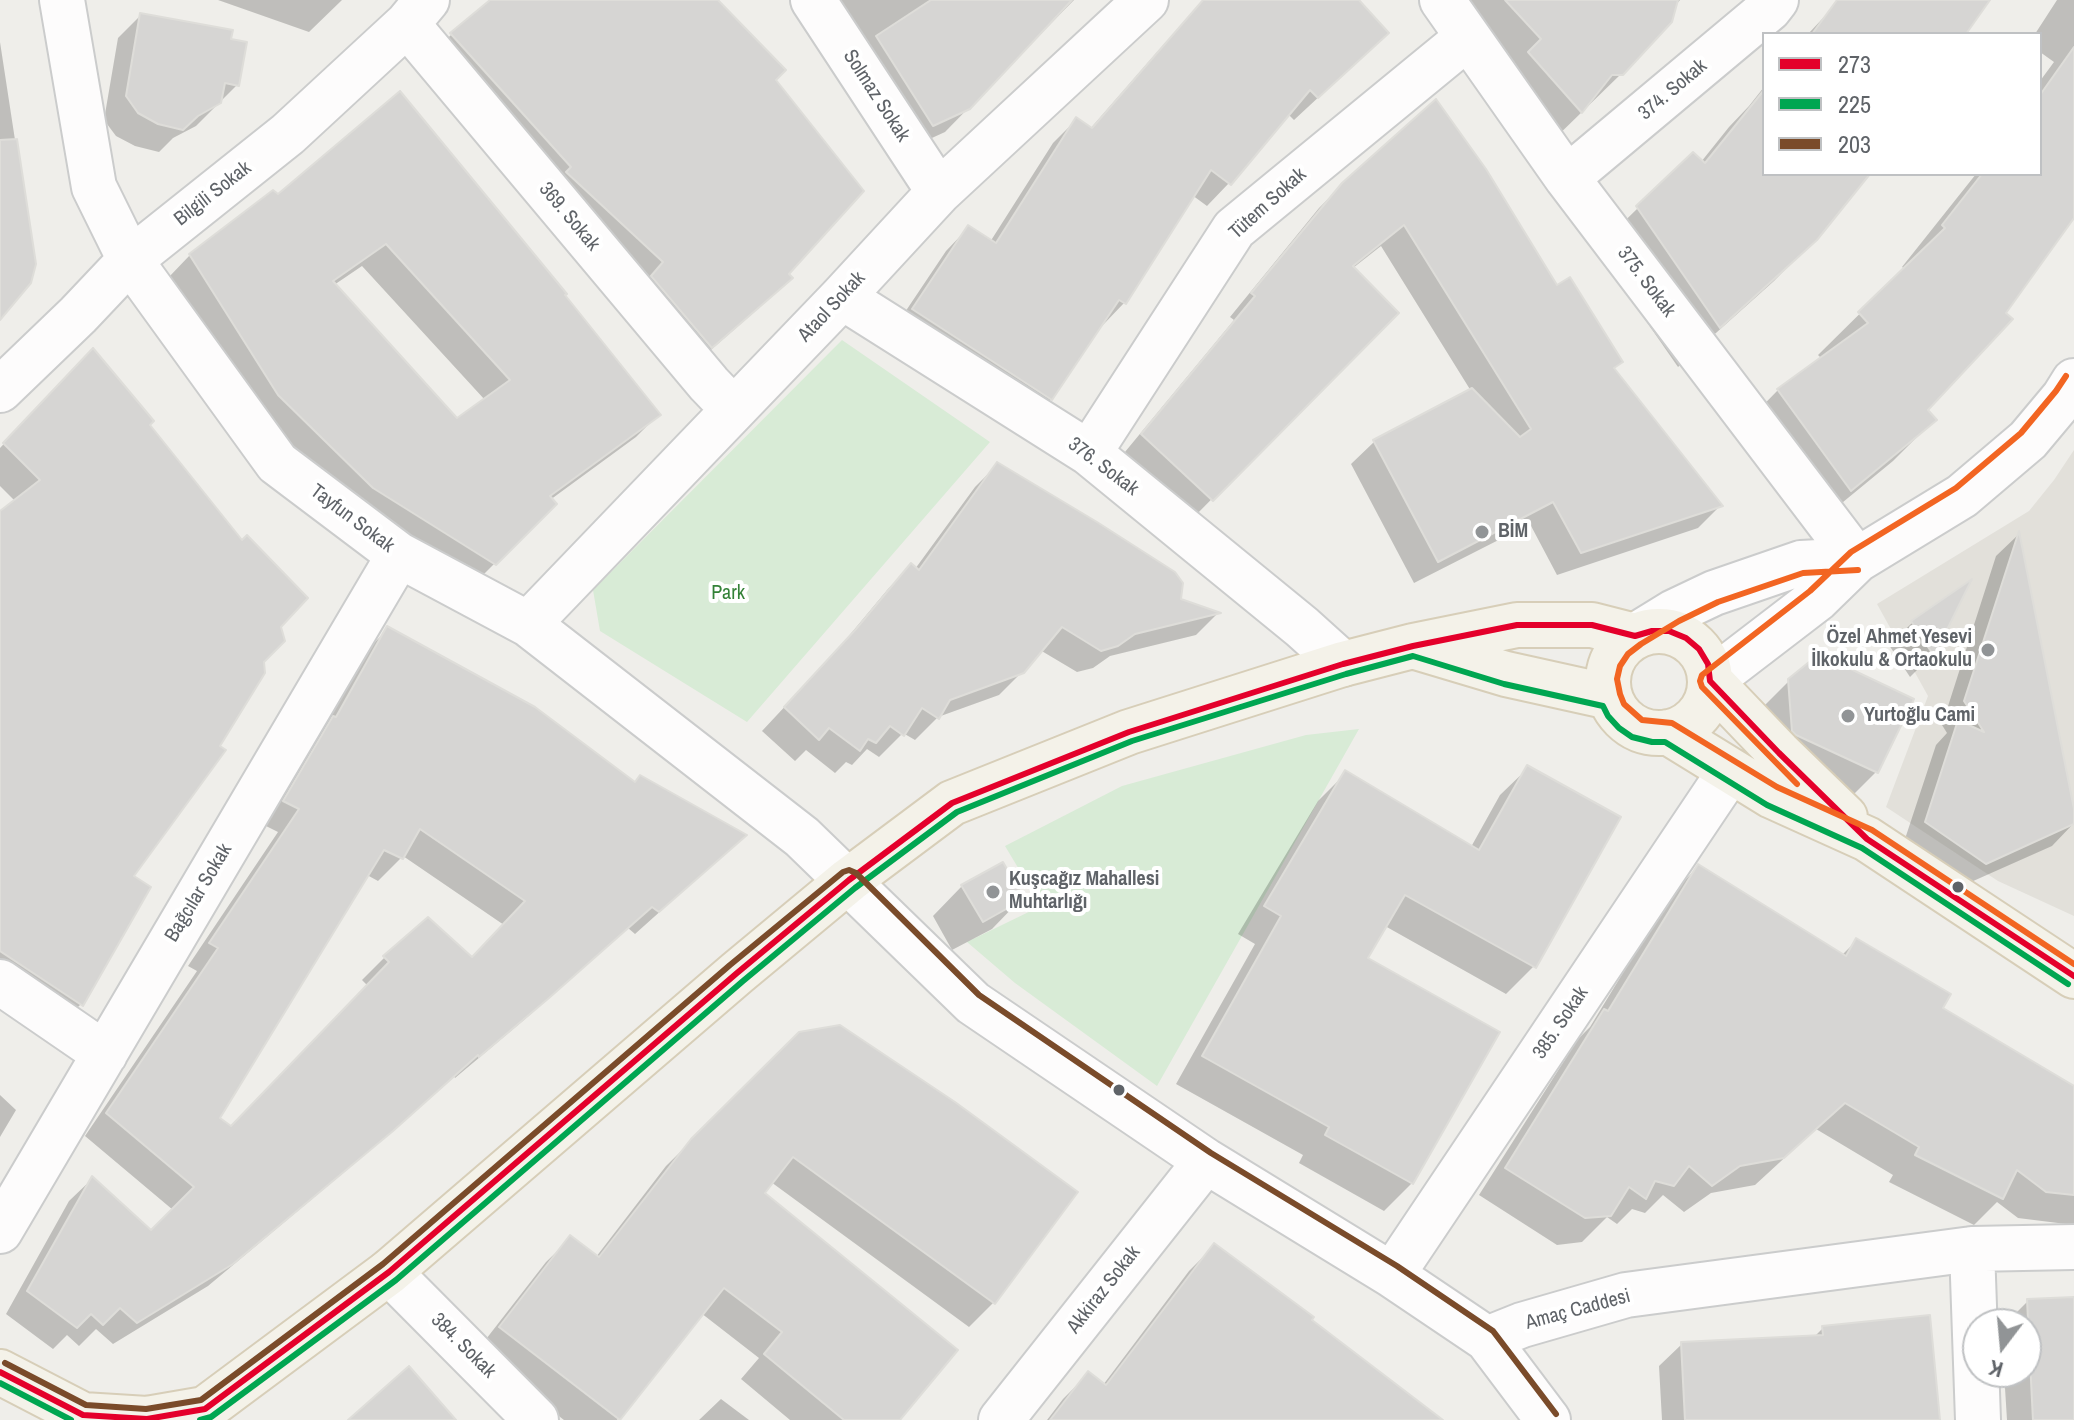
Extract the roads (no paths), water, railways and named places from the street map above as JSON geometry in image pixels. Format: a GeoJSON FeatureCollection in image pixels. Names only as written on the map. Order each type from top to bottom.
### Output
{"type":"FeatureCollection","features":[{"type":"Feature","properties":{"kind":"main road"},"geometry":{"type":"LineString","coordinates":[[0,1372],[83,1418],[147,1419],[205,1409],[389,1272],[725,983],[849,880],[952,803],[1129,732],[1343,664],[1413,646],[1517,625],[1592,625],[1635,636]]}},
{"type":"Feature","properties":{"kind":"main road"},"geometry":{"type":"LineString","coordinates":[[1652,631],[1669,631],[1686,638],[1699,649],[1708,664],[1710,681],[1709,696],[1693,720],[1668,732],[1653,732],[1638,729],[1616,710],[1607,679],[1611,662],[1621,647],[1635,636],[1652,631]]}},
{"type":"Feature","properties":{"kind":"main road"},"geometry":{"type":"LineString","coordinates":[[1413,646],[1506,674],[1610,697]]}},
{"type":"Feature","properties":{"kind":"main road"},"geometry":{"type":"LineString","coordinates":[[1710,681],[1867,839]]}},
{"type":"Feature","properties":{"kind":"main road"},"geometry":{"type":"LineString","coordinates":[[1668,732],[1772,796],[1867,839],[2074,976]]}},
{"type":"Feature","properties":{"kind":"street","name":"Tayfun Sokak"},"geometry":{"type":"LineString","coordinates":[[62,0],[94,187],[130,260],[277,463],[399,555],[528,624],[802,837],[849,880]]}},
{"type":"Feature","properties":{"kind":"street","name":"Solmaz Sokak"},"geometry":{"type":"LineString","coordinates":[[813,0],[939,192]]}},
{"type":"Feature","properties":{"kind":"street","name":"Ataol Sokak"},"geometry":{"type":"LineString","coordinates":[[528,624],[939,192],[1146,0]]}},
{"type":"Feature","properties":{"kind":"street","name":"375. Sokak"},"geometry":{"type":"LineString","coordinates":[[1442,0],[1567,178],[1857,560]]}},
{"type":"Feature","properties":{"kind":"street","name":"374. Sokak"},"geometry":{"type":"LineString","coordinates":[[1567,178],[1776,0]]}},
{"type":"Feature","properties":{"kind":"street","name":"Bilgili Sokak"},"geometry":{"type":"LineString","coordinates":[[0,390],[130,260],[288,134],[417,12]]}},
{"type":"Feature","properties":{"kind":"street","name":"369. Sokak"},"geometry":{"type":"LineString","coordinates":[[417,12],[689,361],[733,409]]}},
{"type":"Feature","properties":{"kind":"street","name":"Tütem Sokak"},"geometry":{"type":"LineString","coordinates":[[1089,453],[1234,229],[1468,37]]}},
{"type":"Feature","properties":{"kind":"street","name":"376. Sokak"},"geometry":{"type":"LineString","coordinates":[[842,297],[1089,453],[1343,664]]}},
{"type":"Feature","properties":{"kind":"street"},"geometry":{"type":"LineString","coordinates":[[1710,681],[1817,599],[1857,560],[1962,496],[2028,440],[2074,381]]}},
{"type":"Feature","properties":{"kind":"street","name":"Bağcılar Sokak"},"geometry":{"type":"LineString","coordinates":[[0,1231],[399,555]]}},
{"type":"Feature","properties":{"kind":"street"},"geometry":{"type":"LineString","coordinates":[[1635,636],[1674,612],[1714,593],[1801,563],[1857,560]]}},
{"type":"Feature","properties":{"kind":"street","name":"385. Sokak"},"geometry":{"type":"LineString","coordinates":[[1392,1275],[1730,771]]}},
{"type":"Feature","properties":{"kind":"street"},"geometry":{"type":"LineString","coordinates":[[849,880],[973,1003],[1206,1161],[1392,1275],[1487,1339],[1548,1420]]}},
{"type":"Feature","properties":{"kind":"street"},"geometry":{"type":"LineString","coordinates":[[0,982],[105,1054]]}},
{"type":"Feature","properties":{"kind":"street","name":"Akkiraz Sokak"},"geometry":{"type":"LineString","coordinates":[[1001,1420],[1206,1161]]}},
{"type":"Feature","properties":{"kind":"street","name":"Amaç Caddesi"},"geometry":{"type":"LineString","coordinates":[[1487,1339],[1522,1325],[1626,1295],[1972,1249],[2074,1247]]}},
{"type":"Feature","properties":{"kind":"street"},"geometry":{"type":"LineString","coordinates":[[1972,1249],[1978,1420]]}},
{"type":"Feature","properties":{"kind":"street","name":"384. Sokak"},"geometry":{"type":"LineString","coordinates":[[389,1272],[536,1420]]}},
{"type":"Feature","properties":{"kind":"place","name":"BİM"},"geometry":{"type":"Point","coordinates":[1482,532]}},
{"type":"Feature","properties":{"kind":"place","name":"Özel Ahmet Yesevi İlkokulu & Ortaokulu"},"geometry":{"type":"Point","coordinates":[1988,650]}},
{"type":"Feature","properties":{"kind":"place","name":"Yurtoğlu Cami"},"geometry":{"type":"Point","coordinates":[1848,716]}},
{"type":"Feature","properties":{"kind":"place","name":"Kuşcağız Mahallesi Muhtarlığı"},"geometry":{"type":"Point","coordinates":[993,892]}},
{"type":"Feature","properties":{"kind":"park label","name":"Park"},"geometry":{"type":"Point","coordinates":[728,594]}}]}
